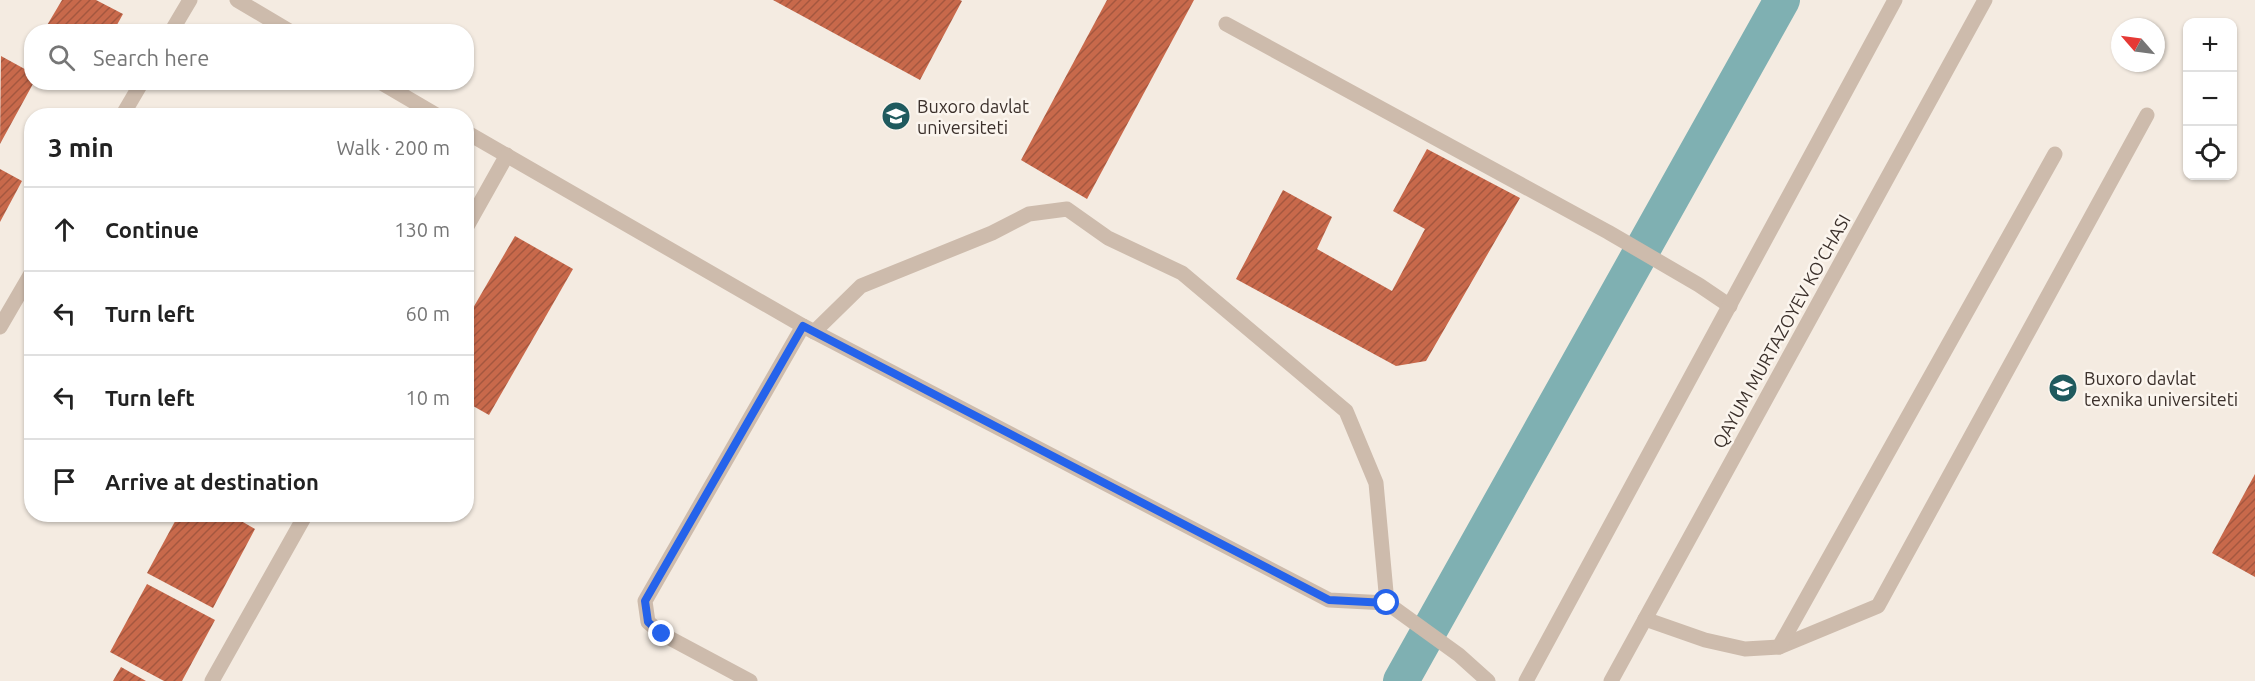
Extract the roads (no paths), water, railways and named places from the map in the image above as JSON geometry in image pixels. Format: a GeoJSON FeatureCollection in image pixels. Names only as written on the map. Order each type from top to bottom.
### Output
{"type":"FeatureCollection","features":[{"type":"Feature","properties":{"kind":"street"},"geometry":{"type":"LineString","coordinates":[[176,24],[190,0]]}},
{"type":"Feature","properties":{"kind":"street"},"geometry":{"type":"LineString","coordinates":[[237,0],[278,24]]}},
{"type":"Feature","properties":{"kind":"street"},"geometry":{"type":"LineString","coordinates":[[1526,681],[1895,0]]}},
{"type":"Feature","properties":{"kind":"street","name":"QAYUM MURTAZOYEV KO'CHASI"},"geometry":{"type":"LineString","coordinates":[[1611,681],[1985,0]]}},
{"type":"Feature","properties":{"kind":"street"},"geometry":{"type":"LineString","coordinates":[[1226,24],[1608,232],[1699,285],[1730,306]]}},
{"type":"Feature","properties":{"kind":"street"},"geometry":{"type":"LineString","coordinates":[[127,108],[138,90]]}},
{"type":"Feature","properties":{"kind":"street"},"geometry":{"type":"LineString","coordinates":[[394,90],[424,108]]}},
{"type":"Feature","properties":{"kind":"street"},"geometry":{"type":"LineString","coordinates":[[1645,619],[1706,640],[1745,649],[1779,647],[1878,606],[2147,115]]}},
{"type":"Feature","properties":{"kind":"street"},"geometry":{"type":"LineString","coordinates":[[474,136],[808,329],[1329,600],[1387,603],[1459,655],[1488,681]]}},
{"type":"Feature","properties":{"kind":"street"},"geometry":{"type":"LineString","coordinates":[[1779,647],[2055,154]]}},
{"type":"Feature","properties":{"kind":"street"},"geometry":{"type":"LineString","coordinates":[[474,214],[507,155]]}},
{"type":"Feature","properties":{"kind":"street"},"geometry":{"type":"LineString","coordinates":[[750,681],[662,634],[648,622],[645,601],[808,329],[861,286],[992,233],[1029,214],[1067,209],[1108,238],[1182,273],[1346,411],[1376,483],[1387,603]]}},
{"type":"Feature","properties":{"kind":"street"},"geometry":{"type":"LineString","coordinates":[[0,327],[24,286]]}},
{"type":"Feature","properties":{"kind":"street"},"geometry":{"type":"LineString","coordinates":[[212,681],[301,522]]}},
{"type":"Feature","properties":{"kind":"waterway"},"geometry":{"type":"LineString","coordinates":[[1401,681],[1782,0]]}},
{"type":"Feature","properties":{"kind":"place","name":"Buxoro davlat universiteti"},"geometry":{"type":"Point","coordinates":[896,116]}},
{"type":"Feature","properties":{"kind":"place","name":"Buxoro davlat texnika universiteti"},"geometry":{"type":"Point","coordinates":[2063,388]}}]}
